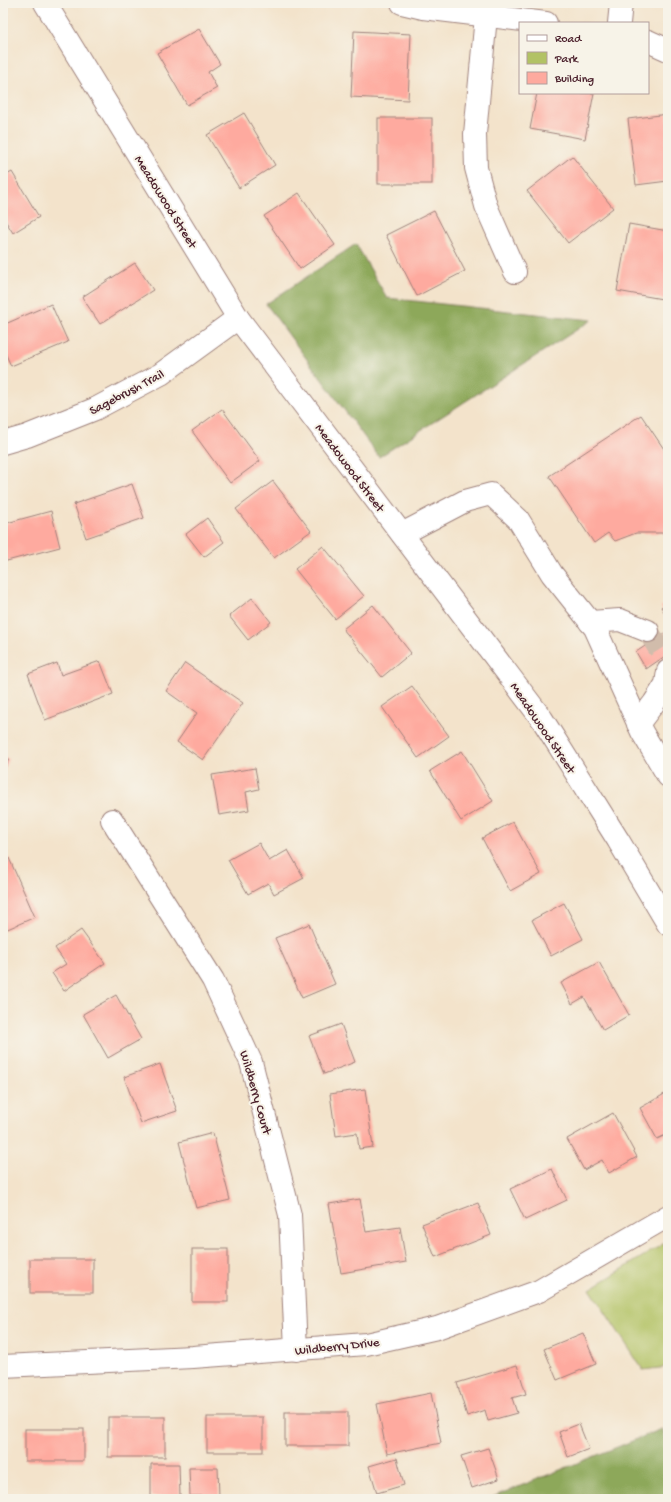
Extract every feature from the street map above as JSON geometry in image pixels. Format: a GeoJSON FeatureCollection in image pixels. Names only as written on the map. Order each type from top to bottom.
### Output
{"type":"FeatureCollection","features":[{"type":"Feature","properties":{"kind":"street","name":"Meadowood Street"},"geometry":{"type":"LineString","coordinates":[[45,3],[238,318],[542,719],[618,840],[668,924]]}},
{"type":"Feature","properties":{"kind":"street"},"geometry":{"type":"LineString","coordinates":[[402,3],[423,8],[537,22]]}},
{"type":"Feature","properties":{"kind":"street"},"geometry":{"type":"LineString","coordinates":[[619,22],[621,3]]}},
{"type":"Feature","properties":{"kind":"street"},"geometry":{"type":"LineString","coordinates":[[486,16],[475,134],[476,168],[486,206],[515,272]]}},
{"type":"Feature","properties":{"kind":"street"},"geometry":{"type":"LineString","coordinates":[[649,41],[668,50]]}},
{"type":"Feature","properties":{"kind":"street","name":"Sagebrush Trail"},"geometry":{"type":"LineString","coordinates":[[3,443],[27,436],[95,409],[161,374],[238,318]]}},
{"type":"Feature","properties":{"kind":"street"},"geometry":{"type":"LineString","coordinates":[[402,534],[465,500],[491,494],[518,519],[552,574],[595,628],[638,724],[668,776]]}},
{"type":"Feature","properties":{"kind":"street"},"geometry":{"type":"LineString","coordinates":[[590,622],[620,620],[648,631]]}},
{"type":"Feature","properties":{"kind":"street"},"geometry":{"type":"LineString","coordinates":[[638,724],[666,684],[668,671]]}},
{"type":"Feature","properties":{"kind":"street","name":"Wildberry Court"},"geometry":{"type":"LineString","coordinates":[[112,820],[214,980],[251,1062],[290,1215],[296,1350]]}},
{"type":"Feature","properties":{"kind":"street","name":"Wildberry Drive"},"geometry":{"type":"LineString","coordinates":[[3,1366],[193,1357],[366,1344],[437,1328],[539,1291],[668,1216]]}},
{"type":"Feature","properties":{"kind":"green space"},"geometry":{"type":"Polygon","coordinates":[[[356,244],[387,298],[592,320],[379,457],[266,304],[356,244]]]}},
{"type":"Feature","properties":{"kind":"green space"},"geometry":{"type":"Polygon","coordinates":[[[668,1241],[668,1367],[643,1370],[590,1289],[668,1241]]]}},
{"type":"Feature","properties":{"kind":"green space"},"geometry":{"type":"Polygon","coordinates":[[[662,1429],[668,1446],[668,1499],[488,1499],[662,1429]]]}},
{"type":"Feature","properties":{"kind":"building"},"geometry":{"type":"Polygon","coordinates":[[[199,29],[220,64],[208,72],[217,88],[187,105],[157,53],[199,29]]]}},
{"type":"Feature","properties":{"kind":"building"},"geometry":{"type":"Polygon","coordinates":[[[354,31],[411,34],[408,100],[351,97],[354,31]]]}},
{"type":"Feature","properties":{"kind":"building"},"geometry":{"type":"Polygon","coordinates":[[[537,94],[594,94],[585,139],[530,129],[537,94]]]}},
{"type":"Feature","properties":{"kind":"building"},"geometry":{"type":"Polygon","coordinates":[[[244,113],[275,165],[239,188],[207,135],[244,113]]]}},
{"type":"Feature","properties":{"kind":"building"},"geometry":{"type":"Polygon","coordinates":[[[668,114],[668,181],[636,185],[628,119],[668,114]]]}},
{"type":"Feature","properties":{"kind":"building"},"geometry":{"type":"Polygon","coordinates":[[[378,118],[432,118],[432,184],[378,184],[378,118]]]}},
{"type":"Feature","properties":{"kind":"building"},"geometry":{"type":"Polygon","coordinates":[[[572,156],[613,208],[568,243],[527,191],[572,156]]]}},
{"type":"Feature","properties":{"kind":"building"},"geometry":{"type":"Polygon","coordinates":[[[12,172],[39,217],[13,233],[3,217],[3,177],[12,172]]]}},
{"type":"Feature","properties":{"kind":"building"},"geometry":{"type":"Polygon","coordinates":[[[299,193],[335,245],[300,269],[264,216],[299,193]]]}},
{"type":"Feature","properties":{"kind":"building"},"geometry":{"type":"Polygon","coordinates":[[[434,211],[465,271],[417,296],[386,235],[434,211]]]}},
{"type":"Feature","properties":{"kind":"building"},"geometry":{"type":"Polygon","coordinates":[[[629,224],[668,231],[668,300],[617,291],[629,224]]]}},
{"type":"Feature","properties":{"kind":"building"},"geometry":{"type":"Polygon","coordinates":[[[135,263],[153,290],[100,324],[82,297],[135,263]]]}},
{"type":"Feature","properties":{"kind":"building"},"geometry":{"type":"Polygon","coordinates":[[[51,304],[68,342],[11,366],[3,348],[3,325],[51,304]]]}},
{"type":"Feature","properties":{"kind":"building"},"geometry":{"type":"Polygon","coordinates":[[[222,409],[260,461],[230,483],[192,431],[222,409]]]}},
{"type":"Feature","properties":{"kind":"building"},"geometry":{"type":"Polygon","coordinates":[[[641,415],[668,455],[668,533],[636,533],[615,541],[608,533],[594,543],[549,476],[641,415]]]}},
{"type":"Feature","properties":{"kind":"building"},"geometry":{"type":"Polygon","coordinates":[[[273,481],[311,531],[274,558],[236,509],[273,481]]]}},
{"type":"Feature","properties":{"kind":"building"},"geometry":{"type":"Polygon","coordinates":[[[132,484],[144,518],[86,538],[74,504],[132,484]]]}},
{"type":"Feature","properties":{"kind":"building"},"geometry":{"type":"Polygon","coordinates":[[[51,511],[60,547],[3,562],[3,524],[51,511]]]}},
{"type":"Feature","properties":{"kind":"building"},"geometry":{"type":"Polygon","coordinates":[[[207,518],[224,542],[204,557],[186,534],[207,518]]]}},
{"type":"Feature","properties":{"kind":"building"},"geometry":{"type":"Polygon","coordinates":[[[323,546],[364,596],[335,619],[295,569],[323,546]]]}},
{"type":"Feature","properties":{"kind":"building"},"geometry":{"type":"Polygon","coordinates":[[[252,598],[271,622],[248,640],[229,616],[252,598]]]}},
{"type":"Feature","properties":{"kind":"building"},"geometry":{"type":"Polygon","coordinates":[[[668,603],[668,618],[661,607],[668,603]]]}},
{"type":"Feature","properties":{"kind":"building"},"geometry":{"type":"Polygon","coordinates":[[[373,605],[411,653],[382,677],[343,629],[373,605]]]}},
{"type":"Feature","properties":{"kind":"building"},"geometry":{"type":"Polygon","coordinates":[[[668,631],[668,654],[646,669],[636,652],[668,631]]]}},
{"type":"Feature","properties":{"kind":"building"},"geometry":{"type":"Polygon","coordinates":[[[100,661],[113,694],[45,720],[28,674],[57,663],[61,675],[100,661]]]}},
{"type":"Feature","properties":{"kind":"building"},"geometry":{"type":"Polygon","coordinates":[[[185,663],[243,703],[203,760],[177,742],[197,713],[166,691],[185,663]]]}},
{"type":"Feature","properties":{"kind":"building"},"geometry":{"type":"Polygon","coordinates":[[[412,686],[449,736],[418,758],[382,707],[412,686]]]}},
{"type":"Feature","properties":{"kind":"building"},"geometry":{"type":"Polygon","coordinates":[[[462,751],[493,801],[461,821],[430,771],[462,751]]]}},
{"type":"Feature","properties":{"kind":"building"},"geometry":{"type":"Polygon","coordinates":[[[3,757],[9,759],[3,772],[3,757]]]}},
{"type":"Feature","properties":{"kind":"building"},"geometry":{"type":"Polygon","coordinates":[[[255,768],[259,789],[246,792],[249,810],[219,815],[212,775],[255,768]]]}},
{"type":"Feature","properties":{"kind":"building"},"geometry":{"type":"Polygon","coordinates":[[[513,822],[541,874],[510,891],[482,838],[513,822]]]}},
{"type":"Feature","properties":{"kind":"building"},"geometry":{"type":"Polygon","coordinates":[[[259,843],[269,861],[288,850],[304,878],[274,894],[268,883],[248,894],[228,860],[259,843]]]}},
{"type":"Feature","properties":{"kind":"building"},"geometry":{"type":"Polygon","coordinates":[[[9,858],[35,917],[3,931],[3,861],[9,858]]]}},
{"type":"Feature","properties":{"kind":"building"},"geometry":{"type":"Polygon","coordinates":[[[564,903],[583,939],[551,956],[532,920],[564,903]]]}},
{"type":"Feature","properties":{"kind":"building"},"geometry":{"type":"Polygon","coordinates":[[[309,924],[335,984],[302,998],[275,938],[309,924]]]}},
{"type":"Feature","properties":{"kind":"building"},"geometry":{"type":"Polygon","coordinates":[[[81,930],[105,963],[64,991],[52,973],[66,964],[55,948],[81,930]]]}},
{"type":"Feature","properties":{"kind":"building"},"geometry":{"type":"Polygon","coordinates":[[[599,962],[629,1015],[603,1030],[584,997],[572,1004],[561,983],[599,962]]]}},
{"type":"Feature","properties":{"kind":"building"},"geometry":{"type":"Polygon","coordinates":[[[116,995],[141,1039],[108,1058],[83,1014],[116,995]]]}},
{"type":"Feature","properties":{"kind":"building"},"geometry":{"type":"Polygon","coordinates":[[[341,1024],[355,1062],[324,1074],[309,1036],[341,1024]]]}},
{"type":"Feature","properties":{"kind":"building"},"geometry":{"type":"Polygon","coordinates":[[[160,1064],[177,1111],[141,1123],[124,1077],[160,1064]]]}},
{"type":"Feature","properties":{"kind":"building"},"geometry":{"type":"Polygon","coordinates":[[[365,1089],[373,1147],[359,1149],[357,1133],[336,1136],[330,1094],[365,1089]]]}},
{"type":"Feature","properties":{"kind":"building"},"geometry":{"type":"Polygon","coordinates":[[[668,1092],[668,1134],[657,1139],[640,1108],[668,1092]]]}},
{"type":"Feature","properties":{"kind":"building"},"geometry":{"type":"Polygon","coordinates":[[[613,1113],[637,1157],[609,1173],[602,1160],[584,1170],[567,1139],[613,1113]]]}},
{"type":"Feature","properties":{"kind":"building"},"geometry":{"type":"Polygon","coordinates":[[[213,1133],[230,1200],[196,1208],[179,1142],[213,1133]]]}},
{"type":"Feature","properties":{"kind":"building"},"geometry":{"type":"Polygon","coordinates":[[[552,1169],[567,1200],[525,1220],[510,1189],[552,1169]]]}},
{"type":"Feature","properties":{"kind":"building"},"geometry":{"type":"Polygon","coordinates":[[[360,1199],[366,1232],[400,1227],[406,1262],[341,1273],[329,1204],[360,1199]]]}},
{"type":"Feature","properties":{"kind":"building"},"geometry":{"type":"Polygon","coordinates":[[[478,1203],[491,1235],[435,1257],[422,1224],[478,1203]]]}},
{"type":"Feature","properties":{"kind":"building"},"geometry":{"type":"Polygon","coordinates":[[[192,1249],[228,1249],[228,1302],[192,1302],[192,1249]]]}},
{"type":"Feature","properties":{"kind":"building"},"geometry":{"type":"Polygon","coordinates":[[[30,1259],[93,1259],[93,1293],[30,1293],[30,1259]]]}},
{"type":"Feature","properties":{"kind":"building"},"geometry":{"type":"Polygon","coordinates":[[[583,1333],[596,1364],[557,1380],[544,1349],[583,1333]]]}},
{"type":"Feature","properties":{"kind":"building"},"geometry":{"type":"Polygon","coordinates":[[[517,1365],[526,1394],[512,1398],[517,1413],[488,1421],[485,1410],[467,1416],[457,1383],[517,1365]]]}},
{"type":"Feature","properties":{"kind":"building"},"geometry":{"type":"Polygon","coordinates":[[[431,1393],[441,1443],[387,1454],[377,1404],[431,1393]]]}},
{"type":"Feature","properties":{"kind":"building"},"geometry":{"type":"Polygon","coordinates":[[[285,1412],[348,1412],[348,1446],[285,1446],[285,1412]]]}},
{"type":"Feature","properties":{"kind":"building"},"geometry":{"type":"Polygon","coordinates":[[[108,1417],[165,1417],[165,1457],[108,1457],[108,1417]]]}},
{"type":"Feature","properties":{"kind":"building"},"geometry":{"type":"Polygon","coordinates":[[[207,1417],[263,1417],[263,1452],[207,1452],[207,1417]]]}},
{"type":"Feature","properties":{"kind":"building"},"geometry":{"type":"Polygon","coordinates":[[[579,1424],[589,1449],[568,1457],[559,1432],[579,1424]]]}},
{"type":"Feature","properties":{"kind":"building"},"geometry":{"type":"Polygon","coordinates":[[[25,1429],[84,1429],[84,1461],[25,1461],[25,1429]]]}},
{"type":"Feature","properties":{"kind":"building"},"geometry":{"type":"Polygon","coordinates":[[[488,1448],[499,1479],[472,1488],[461,1456],[488,1448]]]}},
{"type":"Feature","properties":{"kind":"building"},"geometry":{"type":"Polygon","coordinates":[[[397,1458],[404,1485],[377,1493],[369,1466],[397,1458]]]}},
{"type":"Feature","properties":{"kind":"building"},"geometry":{"type":"Polygon","coordinates":[[[151,1464],[179,1464],[180,1496],[151,1497],[151,1464]]]}},
{"type":"Feature","properties":{"kind":"building"},"geometry":{"type":"Polygon","coordinates":[[[189,1468],[218,1468],[219,1496],[190,1496],[189,1468]]]}},
{"type":"Feature","properties":{"kind":"tunnel"},"geometry":{"type":"LineString","coordinates":[[648,631],[668,663]]}}]}
